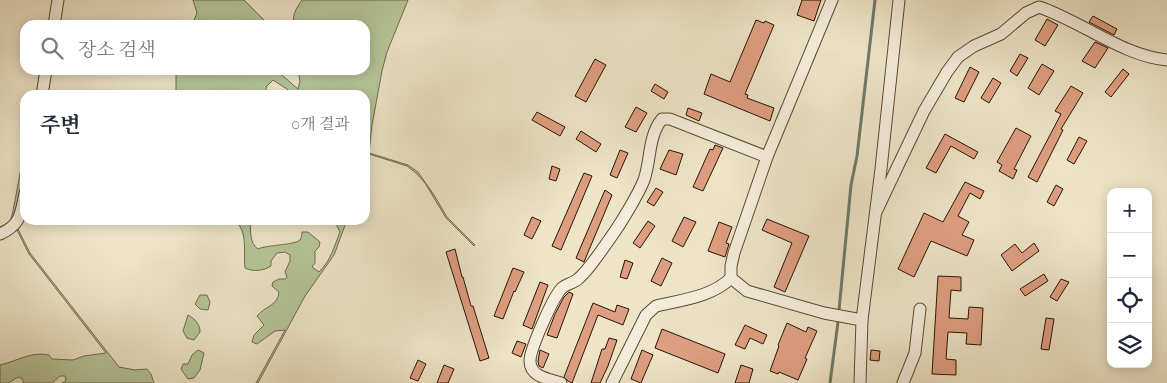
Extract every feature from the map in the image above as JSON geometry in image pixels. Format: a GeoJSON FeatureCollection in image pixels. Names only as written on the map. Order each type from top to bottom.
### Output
{"type":"FeatureCollection","features":[{"type":"Feature","properties":{"kind":"street"},"geometry":{"type":"LineString","coordinates":[[55,20],[58,0]]}},
{"type":"Feature","properties":{"kind":"street"},"geometry":{"type":"LineString","coordinates":[[612,383],[646,315],[651,309],[656,306],[704,294],[725,284],[731,278],[734,253],[767,157],[832,0]]}},
{"type":"Feature","properties":{"kind":"street"},"geometry":{"type":"LineString","coordinates":[[860,383],[862,320],[876,212],[899,0]]}},
{"type":"Feature","properties":{"kind":"street"},"geometry":{"type":"LineString","coordinates":[[876,212],[924,111],[946,72],[958,57],[974,46],[1001,34],[1026,13],[1039,8],[1048,10],[1098,36],[1135,52],[1160,60],[1167,60]]}},
{"type":"Feature","properties":{"kind":"street"},"geometry":{"type":"LineString","coordinates":[[43,90],[45,75]]}},
{"type":"Feature","properties":{"kind":"street"},"geometry":{"type":"LineString","coordinates":[[561,383],[536,375],[531,369],[532,347],[546,316],[562,288],[579,278],[599,254],[638,192],[644,180],[656,126],[662,119],[670,120],[767,157]]}},
{"type":"Feature","properties":{"kind":"street"},"geometry":{"type":"LineString","coordinates":[[0,234],[16,224],[20,217]]}},
{"type":"Feature","properties":{"kind":"street"},"geometry":{"type":"LineString","coordinates":[[731,278],[748,291],[824,313],[862,320]]}},
{"type":"Feature","properties":{"kind":"street"},"geometry":{"type":"LineString","coordinates":[[903,383],[915,353],[920,309]]}},
{"type":"Feature","properties":{"kind":"green space"},"geometry":{"type":"Polygon","coordinates":[[[193,0],[244,0],[264,20],[194,20],[197,13],[193,0]]]}},
{"type":"Feature","properties":{"kind":"green space"},"geometry":{"type":"Polygon","coordinates":[[[302,0],[408,0],[387,52],[370,144],[370,90],[288,90],[273,80],[266,90],[176,90],[176,75],[282,75],[298,89],[299,75],[370,75],[370,20],[294,20],[296,9],[302,0]]]}},
{"type":"Feature","properties":{"kind":"green space"},"geometry":{"type":"Polygon","coordinates":[[[370,153],[408,165],[418,172],[447,217],[474,246],[446,218],[425,183],[407,166],[370,153]]]}},
{"type":"Feature","properties":{"kind":"green space"},"geometry":{"type":"Polygon","coordinates":[[[20,174],[20,205],[17,215],[14,219],[0,231],[0,227],[10,222],[20,174]]]}},
{"type":"Feature","properties":{"kind":"green space"},"geometry":{"type":"Polygon","coordinates":[[[239,225],[250,225],[252,240],[258,249],[297,242],[302,236],[302,232],[308,232],[320,242],[319,247],[315,251],[315,263],[312,267],[319,272],[329,258],[340,232],[336,225],[345,225],[334,255],[305,296],[258,383],[256,383],[285,330],[275,331],[257,344],[252,342],[254,335],[264,325],[257,316],[274,303],[278,297],[279,292],[272,286],[273,282],[287,277],[285,272],[290,261],[290,255],[285,252],[277,253],[271,261],[271,266],[262,270],[245,268],[244,241],[239,225]]]}},
{"type":"Feature","properties":{"kind":"green space"},"geometry":{"type":"Polygon","coordinates":[[[17,227],[30,253],[119,367],[135,370],[147,369],[154,383],[62,383],[66,381],[65,376],[60,376],[52,383],[23,383],[23,379],[18,377],[8,383],[0,383],[0,365],[24,357],[43,354],[49,355],[52,359],[73,360],[84,356],[106,353],[29,254],[17,227]]]}},
{"type":"Feature","properties":{"kind":"green space"},"geometry":{"type":"Polygon","coordinates":[[[200,295],[207,295],[210,302],[208,310],[200,309],[195,304],[200,295]]]}},
{"type":"Feature","properties":{"kind":"green space"},"geometry":{"type":"Polygon","coordinates":[[[188,315],[197,322],[200,329],[194,340],[187,338],[183,331],[188,315]]]}},
{"type":"Feature","properties":{"kind":"green space"},"geometry":{"type":"Polygon","coordinates":[[[198,350],[204,353],[200,370],[194,378],[188,379],[181,369],[183,364],[188,364],[192,355],[198,350]]]}},
{"type":"Feature","properties":{"kind":"building"},"geometry":{"type":"Polygon","coordinates":[[[802,0],[821,0],[814,21],[797,15],[802,0]]]}},
{"type":"Feature","properties":{"kind":"building"},"geometry":{"type":"Polygon","coordinates":[[[1093,16],[1117,29],[1114,35],[1089,22],[1093,16]]]}},
{"type":"Feature","properties":{"kind":"building"},"geometry":{"type":"Polygon","coordinates":[[[1047,19],[1058,25],[1045,46],[1035,40],[1047,19]]]}},
{"type":"Feature","properties":{"kind":"building"},"geometry":{"type":"Polygon","coordinates":[[[756,20],[774,25],[745,94],[748,95],[747,98],[774,108],[770,121],[704,94],[711,74],[730,82],[756,20]]]}},
{"type":"Feature","properties":{"kind":"building"},"geometry":{"type":"Polygon","coordinates":[[[1095,42],[1108,48],[1095,68],[1082,61],[1095,42]]]}},
{"type":"Feature","properties":{"kind":"building"},"geometry":{"type":"Polygon","coordinates":[[[1020,54],[1028,58],[1017,76],[1010,71],[1020,54]]]}},
{"type":"Feature","properties":{"kind":"building"},"geometry":{"type":"Polygon","coordinates":[[[595,59],[606,65],[586,102],[575,96],[595,59]]]}},
{"type":"Feature","properties":{"kind":"building"},"geometry":{"type":"Polygon","coordinates":[[[1042,64],[1054,71],[1039,95],[1028,88],[1042,64]]]}},
{"type":"Feature","properties":{"kind":"building"},"geometry":{"type":"Polygon","coordinates":[[[970,67],[979,72],[964,102],[955,98],[970,67]]]}},
{"type":"Feature","properties":{"kind":"building"},"geometry":{"type":"Polygon","coordinates":[[[1123,69],[1129,74],[1111,97],[1105,92],[1123,69]]]}},
{"type":"Feature","properties":{"kind":"building"},"geometry":{"type":"Polygon","coordinates":[[[993,78],[1001,83],[989,103],[981,98],[993,78]]]}},
{"type":"Feature","properties":{"kind":"building"},"geometry":{"type":"Polygon","coordinates":[[[655,84],[668,92],[664,99],[651,91],[655,84]]]}},
{"type":"Feature","properties":{"kind":"building"},"geometry":{"type":"Polygon","coordinates":[[[1071,86],[1083,93],[1061,129],[1063,130],[1037,182],[1028,177],[1061,114],[1055,111],[1071,86]]]}},
{"type":"Feature","properties":{"kind":"building"},"geometry":{"type":"Polygon","coordinates":[[[636,107],[647,113],[636,132],[625,127],[636,107]]]}},
{"type":"Feature","properties":{"kind":"building"},"geometry":{"type":"Polygon","coordinates":[[[688,108],[702,113],[699,121],[686,115],[688,108]]]}},
{"type":"Feature","properties":{"kind":"building"},"geometry":{"type":"Polygon","coordinates":[[[537,112],[565,127],[560,136],[532,120],[537,112]]]}},
{"type":"Feature","properties":{"kind":"building"},"geometry":{"type":"Polygon","coordinates":[[[1016,128],[1031,136],[1014,169],[1017,170],[1013,179],[999,171],[1002,165],[997,162],[1016,128]]]}},
{"type":"Feature","properties":{"kind":"building"},"geometry":{"type":"Polygon","coordinates":[[[581,131],[601,144],[596,152],[576,139],[581,131]]]}},
{"type":"Feature","properties":{"kind":"building"},"geometry":{"type":"Polygon","coordinates":[[[945,134],[978,152],[974,159],[951,146],[936,173],[926,168],[945,134]]]}},
{"type":"Feature","properties":{"kind":"building"},"geometry":{"type":"Polygon","coordinates":[[[1079,137],[1087,141],[1074,164],[1067,160],[1079,137]]]}},
{"type":"Feature","properties":{"kind":"building"},"geometry":{"type":"Polygon","coordinates":[[[715,145],[723,148],[703,191],[693,187],[710,149],[713,150],[715,145]]]}},
{"type":"Feature","properties":{"kind":"building"},"geometry":{"type":"Polygon","coordinates":[[[620,150],[628,153],[617,178],[610,175],[620,150]]]}},
{"type":"Feature","properties":{"kind":"building"},"geometry":{"type":"Polygon","coordinates":[[[669,150],[683,154],[676,175],[660,169],[669,150]]]}},
{"type":"Feature","properties":{"kind":"building"},"geometry":{"type":"Polygon","coordinates":[[[552,166],[560,169],[556,181],[549,179],[552,166]]]}},
{"type":"Feature","properties":{"kind":"building"},"geometry":{"type":"Polygon","coordinates":[[[584,173],[592,176],[561,250],[552,246],[584,173]]]}},
{"type":"Feature","properties":{"kind":"building"},"geometry":{"type":"Polygon","coordinates":[[[965,182],[984,191],[980,199],[970,193],[958,216],[969,222],[962,235],[974,240],[967,256],[931,241],[914,277],[898,269],[924,213],[943,222],[965,182]]]}},
{"type":"Feature","properties":{"kind":"building"},"geometry":{"type":"Polygon","coordinates":[[[1056,185],[1063,189],[1054,206],[1047,202],[1056,185]]]}},
{"type":"Feature","properties":{"kind":"building"},"geometry":{"type":"Polygon","coordinates":[[[656,188],[663,192],[654,206],[647,202],[656,188]]]}},
{"type":"Feature","properties":{"kind":"building"},"geometry":{"type":"Polygon","coordinates":[[[605,190],[612,195],[584,262],[576,258],[605,190]]]}},
{"type":"Feature","properties":{"kind":"building"},"geometry":{"type":"Polygon","coordinates":[[[532,217],[541,221],[532,239],[524,235],[532,217]]]}},
{"type":"Feature","properties":{"kind":"building"},"geometry":{"type":"Polygon","coordinates":[[[684,217],[696,222],[683,247],[672,241],[684,217]]]}},
{"type":"Feature","properties":{"kind":"building"},"geometry":{"type":"Polygon","coordinates":[[[767,219],[809,236],[785,292],[774,287],[792,243],[762,230],[767,219]]]}},
{"type":"Feature","properties":{"kind":"building"},"geometry":{"type":"Polygon","coordinates":[[[648,221],[655,226],[640,248],[633,243],[648,221]]]}},
{"type":"Feature","properties":{"kind":"building"},"geometry":{"type":"Polygon","coordinates":[[[719,222],[732,227],[726,243],[729,244],[725,257],[708,251],[719,222]]]}},
{"type":"Feature","properties":{"kind":"building"},"geometry":{"type":"Polygon","coordinates":[[[1034,243],[1039,251],[1012,271],[1001,255],[1015,244],[1022,253],[1034,243]]]}},
{"type":"Feature","properties":{"kind":"building"},"geometry":{"type":"Polygon","coordinates":[[[455,249],[471,306],[473,306],[489,358],[480,361],[446,252],[455,249]]]}},
{"type":"Feature","properties":{"kind":"building"},"geometry":{"type":"Polygon","coordinates":[[[662,258],[672,263],[661,286],[651,281],[662,258]]]}},
{"type":"Feature","properties":{"kind":"building"},"geometry":{"type":"Polygon","coordinates":[[[625,260],[633,263],[627,279],[620,277],[625,260]]]}},
{"type":"Feature","properties":{"kind":"building"},"geometry":{"type":"Polygon","coordinates":[[[513,268],[524,272],[503,319],[494,316],[513,268]]]}},
{"type":"Feature","properties":{"kind":"building"},"geometry":{"type":"Polygon","coordinates":[[[1044,274],[1048,281],[1025,296],[1020,289],[1044,274]]]}},
{"type":"Feature","properties":{"kind":"building"},"geometry":{"type":"Polygon","coordinates":[[[938,276],[961,277],[961,291],[951,290],[949,318],[968,319],[969,307],[983,308],[981,345],[966,344],[967,333],[948,332],[946,359],[956,360],[956,375],[932,374],[938,276]]]}},
{"type":"Feature","properties":{"kind":"building"},"geometry":{"type":"Polygon","coordinates":[[[1061,279],[1069,282],[1057,301],[1050,297],[1061,279]]]}},
{"type":"Feature","properties":{"kind":"building"},"geometry":{"type":"Polygon","coordinates":[[[540,282],[548,285],[532,329],[523,325],[540,282]]]}},
{"type":"Feature","properties":{"kind":"building"},"geometry":{"type":"Polygon","coordinates":[[[569,292],[573,294],[557,338],[547,335],[555,314],[564,297],[569,292]]]}},
{"type":"Feature","properties":{"kind":"building"},"geometry":{"type":"Polygon","coordinates":[[[593,303],[615,312],[617,305],[629,309],[623,325],[598,315],[572,383],[564,377],[593,303]]]}},
{"type":"Feature","properties":{"kind":"building"},"geometry":{"type":"Polygon","coordinates":[[[1046,318],[1054,319],[1049,350],[1041,349],[1046,318]]]}},
{"type":"Feature","properties":{"kind":"building"},"geometry":{"type":"Polygon","coordinates":[[[787,323],[806,332],[808,327],[817,331],[798,380],[779,372],[778,374],[770,371],[787,323]]]}},
{"type":"Feature","properties":{"kind":"building"},"geometry":{"type":"Polygon","coordinates":[[[745,325],[767,335],[763,344],[750,338],[745,349],[735,345],[745,325]]]}},
{"type":"Feature","properties":{"kind":"building"},"geometry":{"type":"Polygon","coordinates":[[[662,329],[725,354],[718,373],[655,348],[662,329]]]}},
{"type":"Feature","properties":{"kind":"building"},"geometry":{"type":"Polygon","coordinates":[[[609,338],[617,340],[608,366],[600,383],[591,383],[602,349],[605,349],[609,338]]]}},
{"type":"Feature","properties":{"kind":"building"},"geometry":{"type":"Polygon","coordinates":[[[517,341],[526,344],[521,357],[512,353],[517,341]]]}},
{"type":"Feature","properties":{"kind":"building"},"geometry":{"type":"Polygon","coordinates":[[[540,350],[549,354],[543,368],[539,366],[538,361],[540,350]]]}},
{"type":"Feature","properties":{"kind":"building"},"geometry":{"type":"Polygon","coordinates":[[[642,350],[653,355],[641,383],[631,379],[642,350]]]}},
{"type":"Feature","properties":{"kind":"building"},"geometry":{"type":"Polygon","coordinates":[[[871,350],[880,351],[879,361],[870,360],[871,350]]]}},
{"type":"Feature","properties":{"kind":"building"},"geometry":{"type":"Polygon","coordinates":[[[418,360],[426,364],[418,381],[410,378],[418,360]]]}},
{"type":"Feature","properties":{"kind":"building"},"geometry":{"type":"Polygon","coordinates":[[[444,365],[454,369],[448,383],[437,383],[444,365]]]}},
{"type":"Feature","properties":{"kind":"building"},"geometry":{"type":"Polygon","coordinates":[[[741,365],[753,369],[749,383],[735,383],[741,365]]]}},
{"type":"Feature","properties":{"kind":"waterway"},"geometry":{"type":"LineString","coordinates":[[839,310],[851,185],[857,156],[875,0]]}},
{"type":"Feature","properties":{"kind":"waterway"},"geometry":{"type":"LineString","coordinates":[[830,383],[838,322]]}}]}
